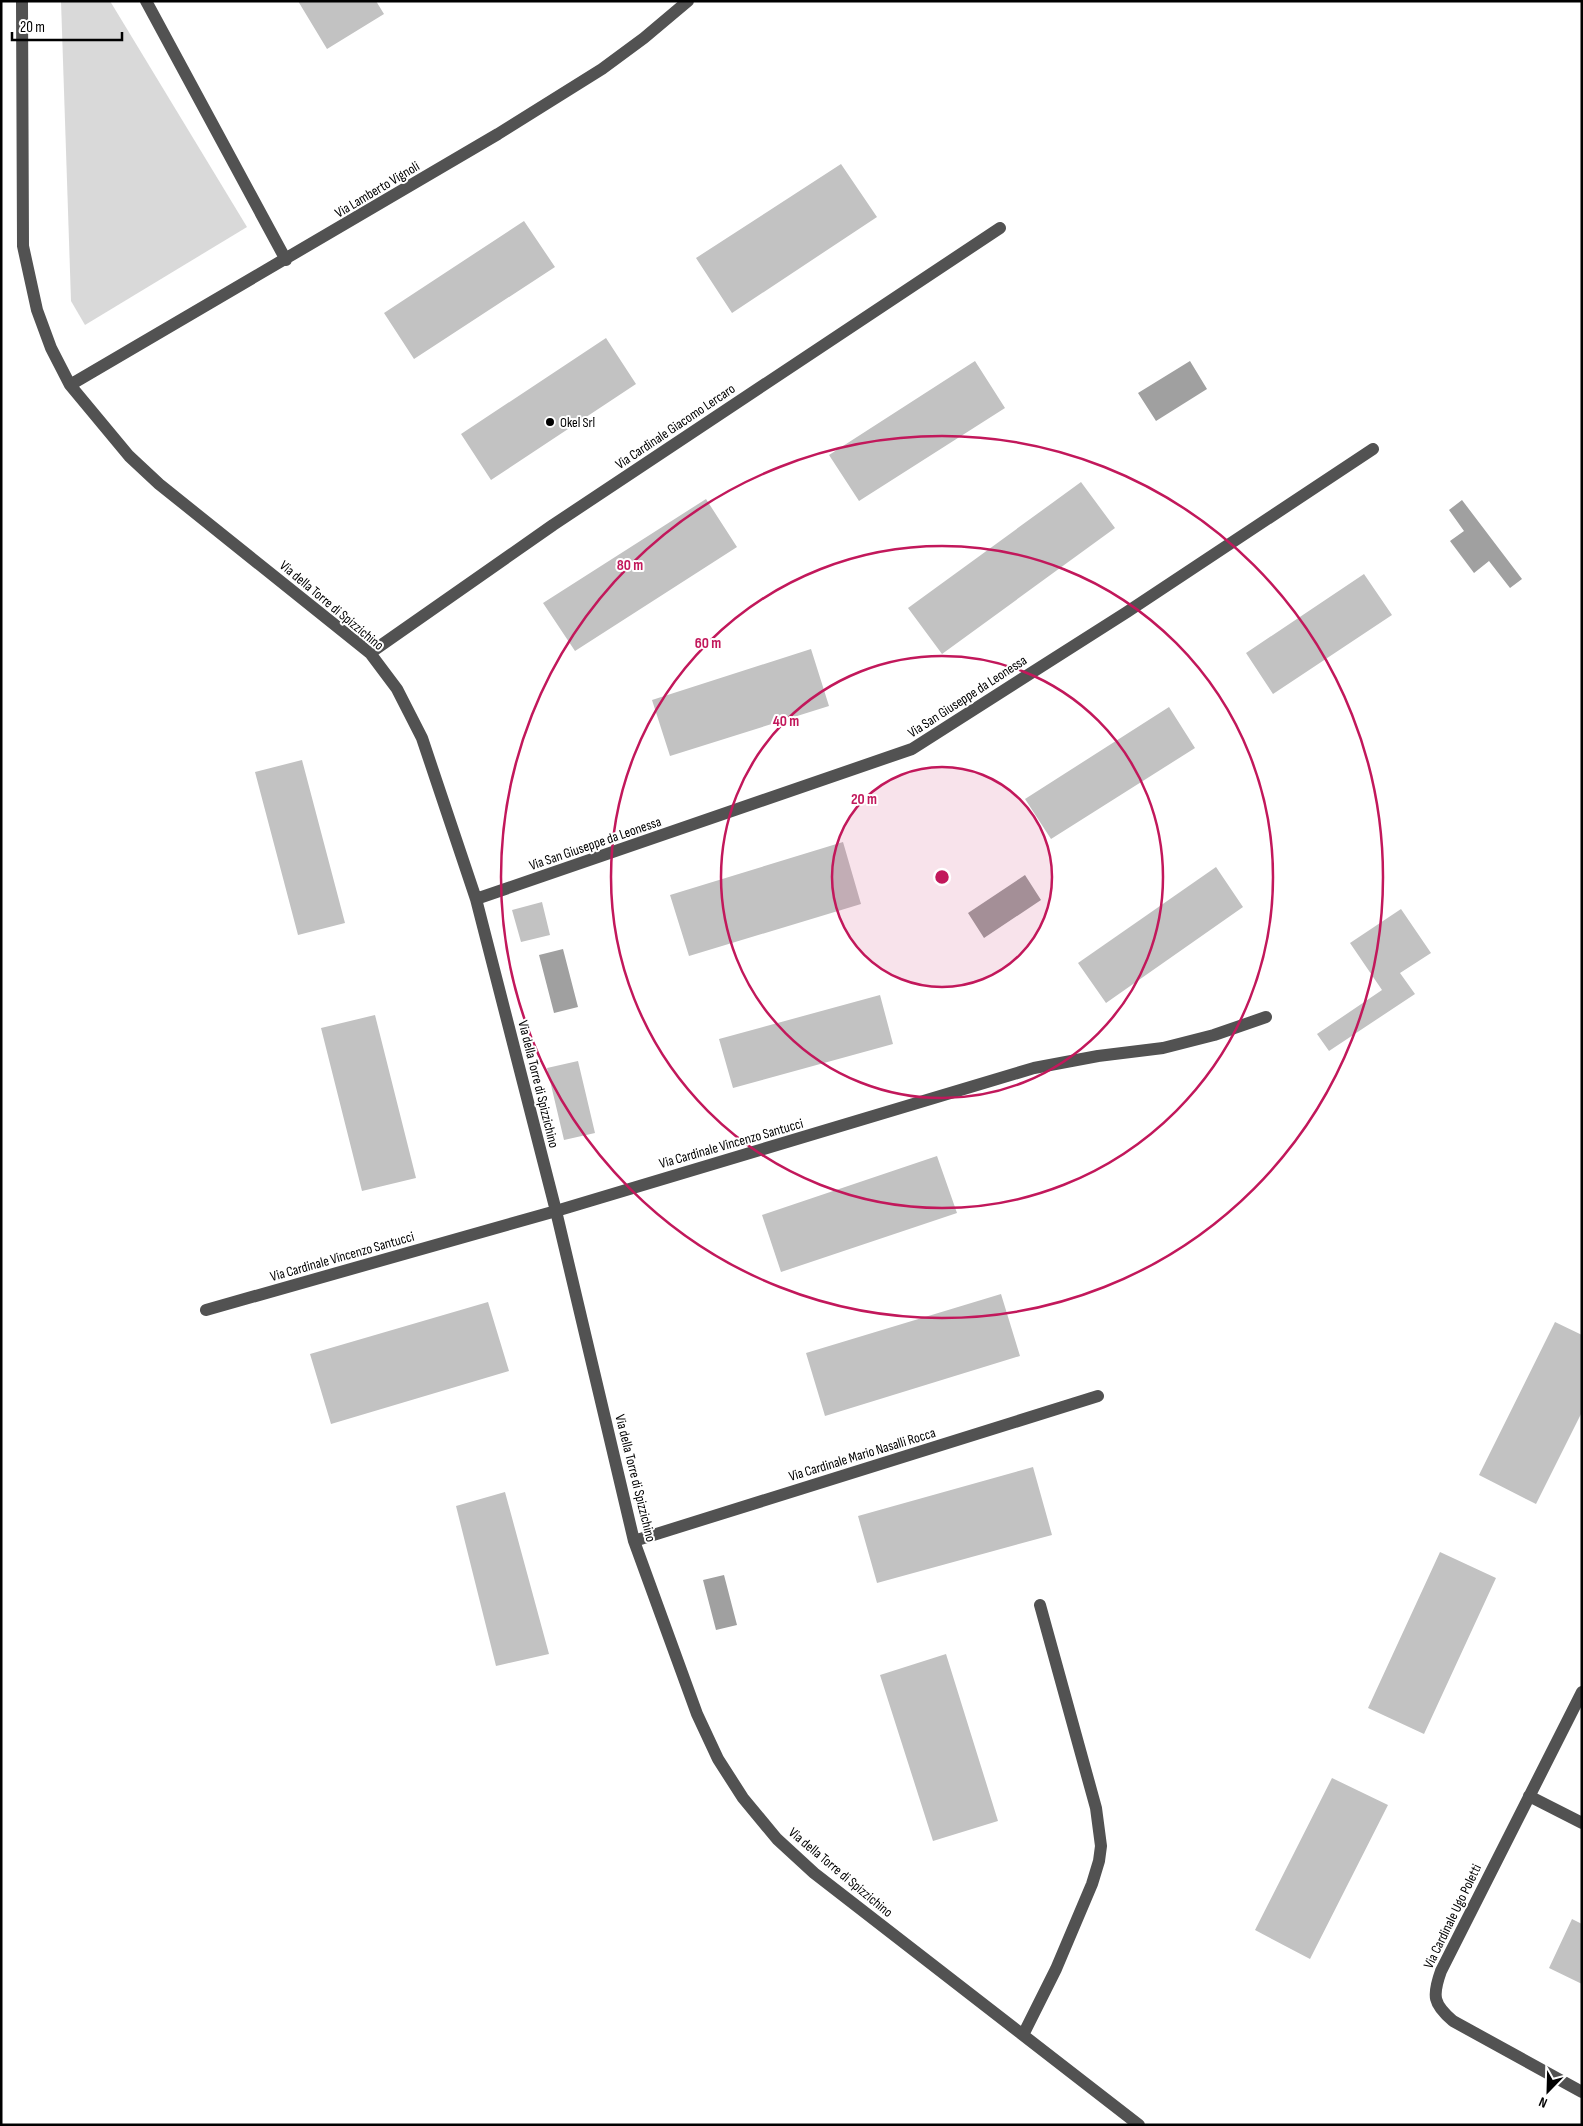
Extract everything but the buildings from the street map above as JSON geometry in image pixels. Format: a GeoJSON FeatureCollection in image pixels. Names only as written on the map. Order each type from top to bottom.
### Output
{"type":"FeatureCollection","features":[{"type":"Feature","properties":{"kind":"street","name":"Via della Torre di Spizzichino"},"geometry":{"type":"LineString","coordinates":[[22,1],[23,246],[37,310],[51,348],[70,385],[129,456],[159,484],[370,653],[397,689],[422,738],[476,899],[556,1211],[634,1541],[697,1714],[718,1759],[743,1798],[777,1839],[814,1872],[1139,2125]]}},
{"type":"Feature","properties":{"kind":"street"},"geometry":{"type":"LineString","coordinates":[[146,1],[286,260]]}},
{"type":"Feature","properties":{"kind":"street","name":"Via Lamberto Vignoli"},"geometry":{"type":"LineString","coordinates":[[70,385],[498,134],[602,69],[644,38],[688,1]]}},
{"type":"Feature","properties":{"kind":"street","name":"Via Cardinale Giacomo Lercaro"},"geometry":{"type":"LineString","coordinates":[[370,653],[553,525],[1000,228]]}},
{"type":"Feature","properties":{"kind":"street","name":"Via San Giuseppe da Leonessa"},"geometry":{"type":"LineString","coordinates":[[476,899],[912,749],[1127,612],[1373,449]]}},
{"type":"Feature","properties":{"kind":"street","name":"Via Cardinale Vincenzo Santucci"},"geometry":{"type":"LineString","coordinates":[[206,1310],[556,1211],[1034,1068],[1098,1056],[1163,1048],[1208,1037],[1266,1016]]}},
{"type":"Feature","properties":{"kind":"street","name":"Via Cardinale Mario Nasalli Rocca"},"geometry":{"type":"LineString","coordinates":[[634,1541],[1098,1396]]}},
{"type":"Feature","properties":{"kind":"street"},"geometry":{"type":"LineString","coordinates":[[1023,2035],[1056,1969],[1092,1884],[1099,1861],[1101,1846],[1096,1808],[1040,1605]]}},
{"type":"Feature","properties":{"kind":"street","name":"Via Cardinale Ugo Poletti"},"geometry":{"type":"LineString","coordinates":[[1582,1692],[1441,1971],[1434,1995],[1440,2009],[1453,2021],[1582,2092]]}},
{"type":"Feature","properties":{"kind":"street"},"geometry":{"type":"LineString","coordinates":[[1529,1796],[1582,1823]]}},
{"type":"Feature","properties":{"kind":"shaded area"},"geometry":{"type":"Polygon","coordinates":[[[61,1],[110,1],[247,227],[85,325],[71,301],[61,1]]]}},
{"type":"Feature","properties":{"kind":"shaded area"},"geometry":{"type":"Polygon","coordinates":[[[1190,361],[1207,389],[1156,421],[1138,393],[1190,361]]]}},
{"type":"Feature","properties":{"kind":"shaded area"},"geometry":{"type":"Polygon","coordinates":[[[1462,500],[1522,579],[1510,588],[1489,561],[1474,573],[1450,541],[1464,531],[1449,510],[1462,500]]]}},
{"type":"Feature","properties":{"kind":"shaded area"},"geometry":{"type":"Polygon","coordinates":[[[1025,875],[1041,900],[984,938],[968,913],[1025,875]]]}},
{"type":"Feature","properties":{"kind":"shaded area"},"geometry":{"type":"Polygon","coordinates":[[[563,949],[578,1007],[554,1013],[539,955],[563,949]]]}},
{"type":"Feature","properties":{"kind":"shaded area"},"geometry":{"type":"Polygon","coordinates":[[[724,1575],[737,1625],[716,1630],[703,1580],[724,1575]]]}},
{"type":"Feature","properties":{"kind":"place","name":"Okel Srl"},"geometry":{"type":"Point","coordinates":[550,422]}}]}
